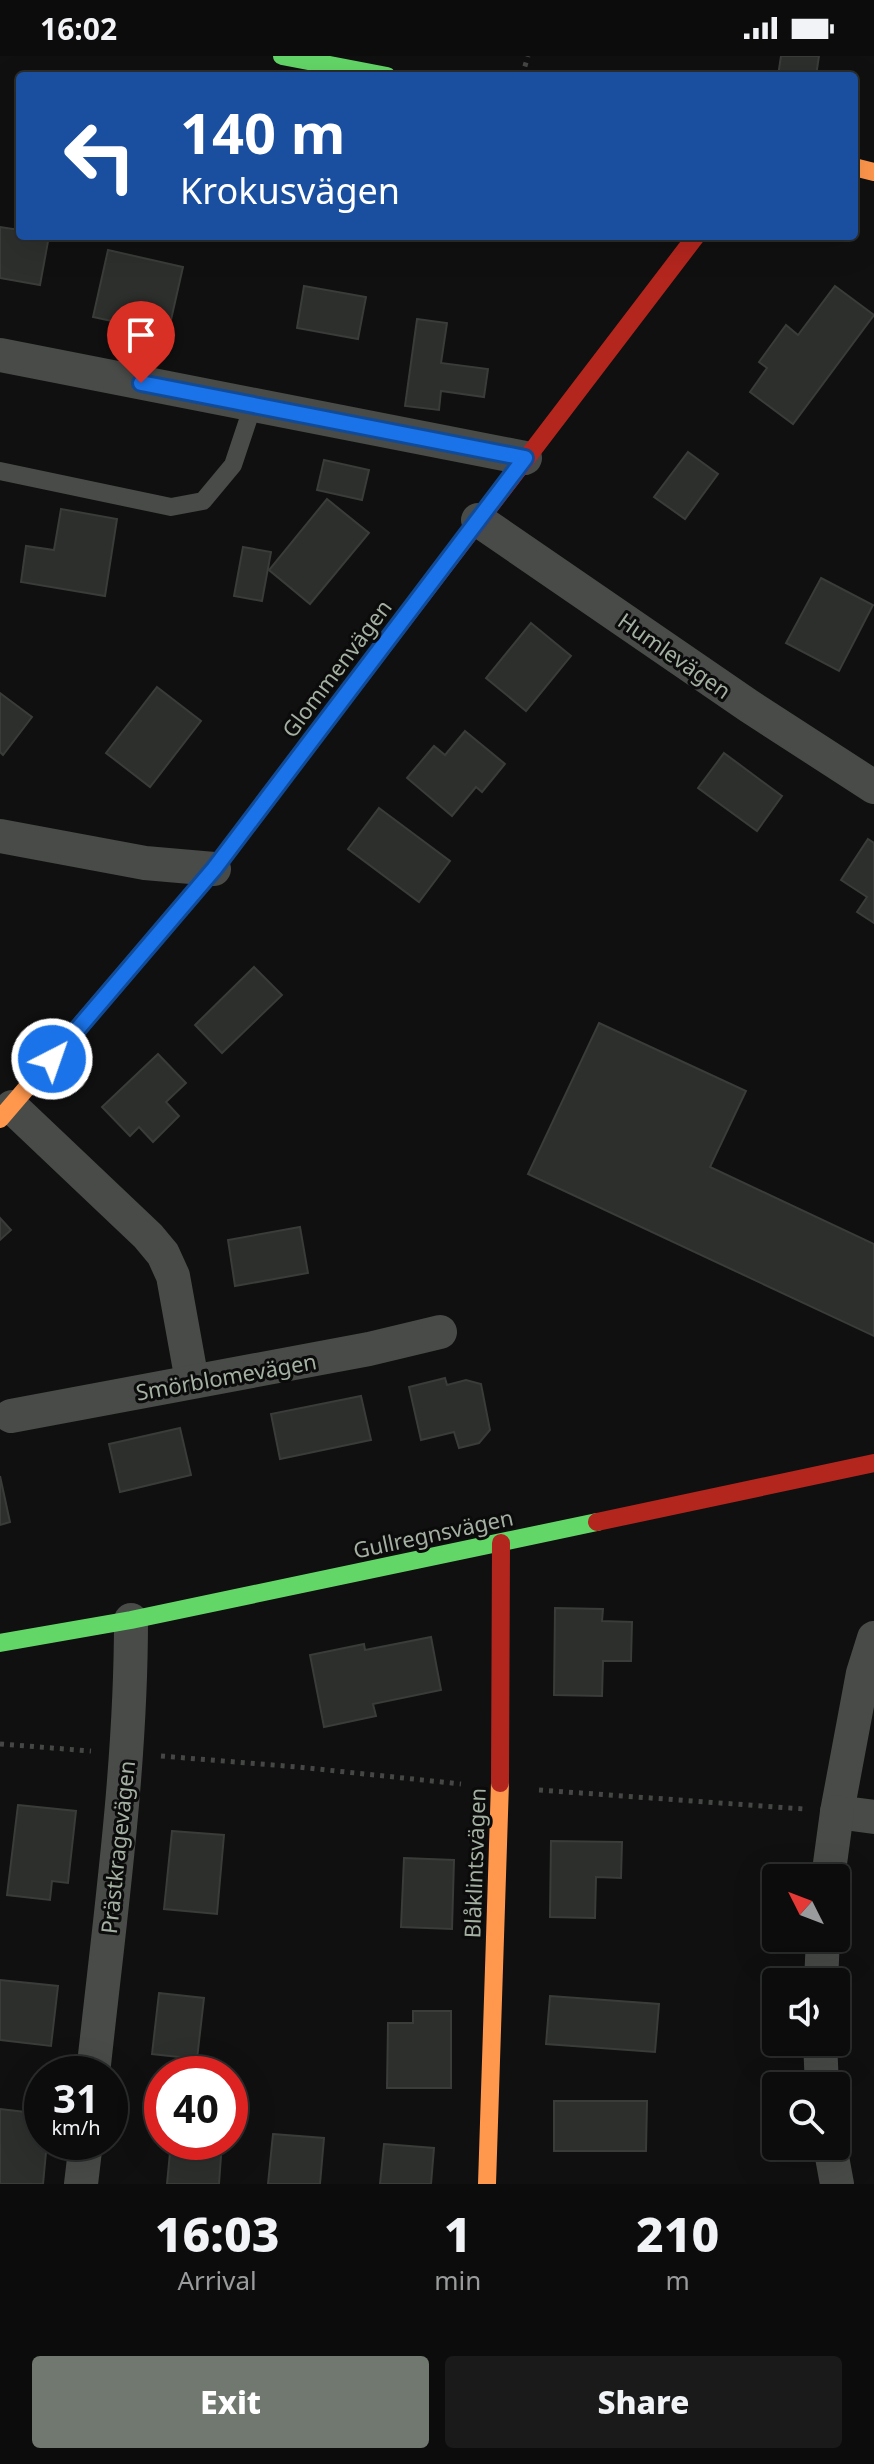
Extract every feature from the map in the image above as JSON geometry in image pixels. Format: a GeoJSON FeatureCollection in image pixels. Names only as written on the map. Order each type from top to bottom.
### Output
{"type":"FeatureCollection","features":[{"type":"Feature","properties":{"kind":"street"},"geometry":{"type":"LineString","coordinates":[[282,56],[366,72]]}},
{"type":"Feature","properties":{"kind":"street","name":"Glommenvägen"},"geometry":{"type":"LineString","coordinates":[[6,1113],[214,869],[693,240]]}},
{"type":"Feature","properties":{"kind":"street"},"geometry":{"type":"LineString","coordinates":[[0,355],[525,458]]}},
{"type":"Feature","properties":{"kind":"street","name":"Humlevägen"},"geometry":{"type":"LineString","coordinates":[[478,520],[749,706],[874,787]]}},
{"type":"Feature","properties":{"kind":"street"},"geometry":{"type":"LineString","coordinates":[[0,836],[145,863],[214,869]]}},
{"type":"Feature","properties":{"kind":"street"},"geometry":{"type":"LineString","coordinates":[[6,1113],[148,1236],[163,1254],[173,1276],[192,1381]]}},
{"type":"Feature","properties":{"kind":"street","name":"Smörblomevägen"},"geometry":{"type":"LineString","coordinates":[[11,1416],[369,1349],[440,1332]]}},
{"type":"Feature","properties":{"kind":"street","name":"Gullregnsvägen"},"geometry":{"type":"LineString","coordinates":[[0,1643],[131,1620],[874,1463]]}},
{"type":"Feature","properties":{"kind":"street","name":"Blåklintsvägen"},"geometry":{"type":"LineString","coordinates":[[487,2184],[500,1788],[501,1543]]}},
{"type":"Feature","properties":{"kind":"street","name":"Prästkragevägen"},"geometry":{"type":"LineString","coordinates":[[95,2056],[127,1754],[131,1620]]}},
{"type":"Feature","properties":{"kind":"street"},"geometry":{"type":"LineString","coordinates":[[830,1864],[863,1673],[874,1638]]}},
{"type":"Feature","properties":{"kind":"street"},"geometry":{"type":"LineString","coordinates":[[837,1812],[874,1817]]}},
{"type":"Feature","properties":{"kind":"street"},"geometry":{"type":"LineString","coordinates":[[81,2184],[84,2160]]}},
{"type":"Feature","properties":{"kind":"street"},"geometry":{"type":"LineString","coordinates":[[833,2160],[837,2184]]}},
{"type":"Feature","properties":{"kind":"lane"},"geometry":{"type":"LineString","coordinates":[[0,471],[171,507],[203,501],[233,465],[253,405]]}},
{"type":"Feature","properties":{"kind":"path"},"geometry":{"type":"LineString","coordinates":[[0,1744],[298,1767],[500,1788],[837,1812]]}},
{"type":"Feature","properties":{"kind":"building"},"geometry":{"type":"Polygon","coordinates":[[[781,56],[819,56],[817,72],[779,72],[781,56]]]}},
{"type":"Feature","properties":{"kind":"building"},"geometry":{"type":"Polygon","coordinates":[[[0,227],[16,229],[16,240],[48,240],[40,285],[0,278],[0,227]]]}},
{"type":"Feature","properties":{"kind":"building"},"geometry":{"type":"Polygon","coordinates":[[[108,250],[183,267],[168,333],[93,317],[108,250]]]}},
{"type":"Feature","properties":{"kind":"building"},"geometry":{"type":"Polygon","coordinates":[[[304,286],[366,297],[358,339],[297,328],[304,286]]]}},
{"type":"Feature","properties":{"kind":"building"},"geometry":{"type":"Polygon","coordinates":[[[835,286],[874,315],[793,424],[750,392],[767,368],[759,362],[786,325],[798,335],[835,286]]]}},
{"type":"Feature","properties":{"kind":"building"},"geometry":{"type":"Polygon","coordinates":[[[417,319],[447,323],[441,363],[488,369],[484,397],[441,391],[439,410],[405,406],[417,319]]]}},
{"type":"Feature","properties":{"kind":"building"},"geometry":{"type":"Polygon","coordinates":[[[688,452],[718,474],[685,519],[654,497],[688,452]]]}},
{"type":"Feature","properties":{"kind":"building"},"geometry":{"type":"Polygon","coordinates":[[[324,460],[369,470],[362,500],[317,490],[324,460]]]}},
{"type":"Feature","properties":{"kind":"building"},"geometry":{"type":"Polygon","coordinates":[[[327,499],[369,533],[310,604],[269,570],[327,499]]]}},
{"type":"Feature","properties":{"kind":"building"},"geometry":{"type":"Polygon","coordinates":[[[61,509],[117,519],[105,596],[21,582],[26,546],[54,550],[61,509]]]}},
{"type":"Feature","properties":{"kind":"building"},"geometry":{"type":"Polygon","coordinates":[[[243,547],[271,552],[262,601],[234,596],[243,547]]]}},
{"type":"Feature","properties":{"kind":"building"},"geometry":{"type":"Polygon","coordinates":[[[821,578],[873,605],[839,671],[786,643],[821,578]]]}},
{"type":"Feature","properties":{"kind":"building"},"geometry":{"type":"Polygon","coordinates":[[[531,623],[571,656],[526,711],[486,678],[531,623]]]}},
{"type":"Feature","properties":{"kind":"building"},"geometry":{"type":"Polygon","coordinates":[[[157,687],[201,721],[150,787],[106,753],[157,687]]]}},
{"type":"Feature","properties":{"kind":"building"},"geometry":{"type":"Polygon","coordinates":[[[0,693],[32,717],[3,755],[0,752],[0,693]]]}},
{"type":"Feature","properties":{"kind":"building"},"geometry":{"type":"Polygon","coordinates":[[[465,731],[505,764],[482,792],[476,787],[452,816],[407,778],[434,746],[445,755],[465,731]]]}},
{"type":"Feature","properties":{"kind":"building"},"geometry":{"type":"Polygon","coordinates":[[[724,753],[782,796],[757,831],[698,788],[724,753]]]}},
{"type":"Feature","properties":{"kind":"building"},"geometry":{"type":"Polygon","coordinates":[[[379,808],[450,861],[419,902],[348,849],[379,808]]]}},
{"type":"Feature","properties":{"kind":"building"},"geometry":{"type":"Polygon","coordinates":[[[868,839],[874,843],[874,923],[857,912],[867,897],[841,880],[868,839]]]}},
{"type":"Feature","properties":{"kind":"building"},"geometry":{"type":"Polygon","coordinates":[[[254,967],[282,995],[222,1053],[195,1025],[254,967]]]}},
{"type":"Feature","properties":{"kind":"building"},"geometry":{"type":"Polygon","coordinates":[[[599,1023],[746,1091],[710,1167],[874,1244],[874,1336],[528,1174],[599,1023]]]}},
{"type":"Feature","properties":{"kind":"building"},"geometry":{"type":"Polygon","coordinates":[[[158,1054],[186,1083],[166,1102],[179,1116],[153,1142],[139,1127],[130,1136],[102,1107],[158,1054]]]}},
{"type":"Feature","properties":{"kind":"building"},"geometry":{"type":"Polygon","coordinates":[[[0,1218],[11,1230],[0,1240],[0,1218]]]}},
{"type":"Feature","properties":{"kind":"building"},"geometry":{"type":"Polygon","coordinates":[[[300,1227],[308,1273],[235,1286],[228,1240],[300,1227]]]}},
{"type":"Feature","properties":{"kind":"building"},"geometry":{"type":"Polygon","coordinates":[[[445,1378],[447,1385],[466,1380],[481,1384],[490,1430],[479,1443],[459,1448],[454,1432],[421,1440],[409,1387],[445,1378]]]}},
{"type":"Feature","properties":{"kind":"building"},"geometry":{"type":"Polygon","coordinates":[[[361,1396],[371,1440],[280,1459],[271,1414],[361,1396]]]}},
{"type":"Feature","properties":{"kind":"building"},"geometry":{"type":"Polygon","coordinates":[[[180,1428],[191,1475],[120,1492],[109,1444],[180,1428]]]}},
{"type":"Feature","properties":{"kind":"building"},"geometry":{"type":"Polygon","coordinates":[[[0,1476],[10,1522],[0,1525],[0,1476]]]}},
{"type":"Feature","properties":{"kind":"building"},"geometry":{"type":"Polygon","coordinates":[[[555,1608],[603,1609],[602,1621],[632,1622],[631,1661],[603,1661],[602,1696],[554,1695],[555,1608]]]}},
{"type":"Feature","properties":{"kind":"building"},"geometry":{"type":"Polygon","coordinates":[[[431,1637],[441,1690],[373,1704],[376,1716],[324,1727],[310,1655],[364,1644],[365,1650],[431,1637]]]}},
{"type":"Feature","properties":{"kind":"building"},"geometry":{"type":"Polygon","coordinates":[[[18,1805],[76,1811],[68,1883],[52,1881],[50,1900],[7,1895],[18,1805]]]}},
{"type":"Feature","properties":{"kind":"building"},"geometry":{"type":"Polygon","coordinates":[[[172,1831],[224,1835],[217,1914],[164,1909],[172,1831]]]}},
{"type":"Feature","properties":{"kind":"building"},"geometry":{"type":"Polygon","coordinates":[[[551,1841],[622,1842],[621,1878],[596,1877],[595,1918],[550,1917],[551,1841]]]}},
{"type":"Feature","properties":{"kind":"building"},"geometry":{"type":"Polygon","coordinates":[[[404,1858],[454,1860],[452,1929],[401,1927],[404,1858]]]}},
{"type":"Feature","properties":{"kind":"building"},"geometry":{"type":"Polygon","coordinates":[[[0,1980],[58,1986],[51,2046],[0,2040],[0,1980]]]}},
{"type":"Feature","properties":{"kind":"building"},"geometry":{"type":"Polygon","coordinates":[[[159,1993],[204,1998],[197,2056],[152,2054],[159,1993]]]}},
{"type":"Feature","properties":{"kind":"building"},"geometry":{"type":"Polygon","coordinates":[[[550,1996],[659,2004],[655,2052],[546,2044],[550,1996]]]}},
{"type":"Feature","properties":{"kind":"building"},"geometry":{"type":"Polygon","coordinates":[[[413,2011],[451,2011],[451,2088],[387,2088],[388,2023],[413,2023],[413,2011]]]}},
{"type":"Feature","properties":{"kind":"building"},"geometry":{"type":"Polygon","coordinates":[[[554,2101],[647,2101],[646,2151],[554,2151],[554,2101]]]}},
{"type":"Feature","properties":{"kind":"building"},"geometry":{"type":"Polygon","coordinates":[[[0,2109],[24,2112],[24,2160],[45,2160],[43,2184],[0,2184],[0,2109]]]}},
{"type":"Feature","properties":{"kind":"building"},"geometry":{"type":"Polygon","coordinates":[[[273,2134],[324,2138],[320,2184],[268,2184],[273,2134]]]}},
{"type":"Feature","properties":{"kind":"building"},"geometry":{"type":"Polygon","coordinates":[[[384,2144],[434,2148],[431,2184],[380,2184],[384,2144]]]}},
{"type":"Feature","properties":{"kind":"building"},"geometry":{"type":"Polygon","coordinates":[[[169,2160],[221,2160],[219,2184],[167,2184],[169,2160]]]}},
{"type":"Feature","properties":{"kind":"traffic: fast"},"geometry":{"type":"LineString","coordinates":[[282,56],[366,72]]}},
{"type":"Feature","properties":{"kind":"traffic: fast"},"geometry":{"type":"LineString","coordinates":[[0,1643],[131,1620],[597,1522]]}},
{"type":"Feature","properties":{"kind":"traffic: slow"},"geometry":{"type":"LineString","coordinates":[[858,168],[874,172]]}},
{"type":"Feature","properties":{"kind":"traffic: slow"},"geometry":{"type":"LineString","coordinates":[[0,1119],[214,869],[330,716]]}},
{"type":"Feature","properties":{"kind":"traffic: slow"},"geometry":{"type":"LineString","coordinates":[[487,2184],[500,1783]]}},
{"type":"Feature","properties":{"kind":"traffic: jam"},"geometry":{"type":"LineString","coordinates":[[330,716],[693,240]]}},
{"type":"Feature","properties":{"kind":"traffic: jam"},"geometry":{"type":"LineString","coordinates":[[597,1522],[874,1463]]}},
{"type":"Feature","properties":{"kind":"traffic: jam"},"geometry":{"type":"LineString","coordinates":[[500,1783],[501,1543]]}},
{"type":"Feature","properties":{"kind":"route"},"geometry":{"type":"LineString","coordinates":[[52,1059],[214,869],[525,458],[141,383]]}}]}
